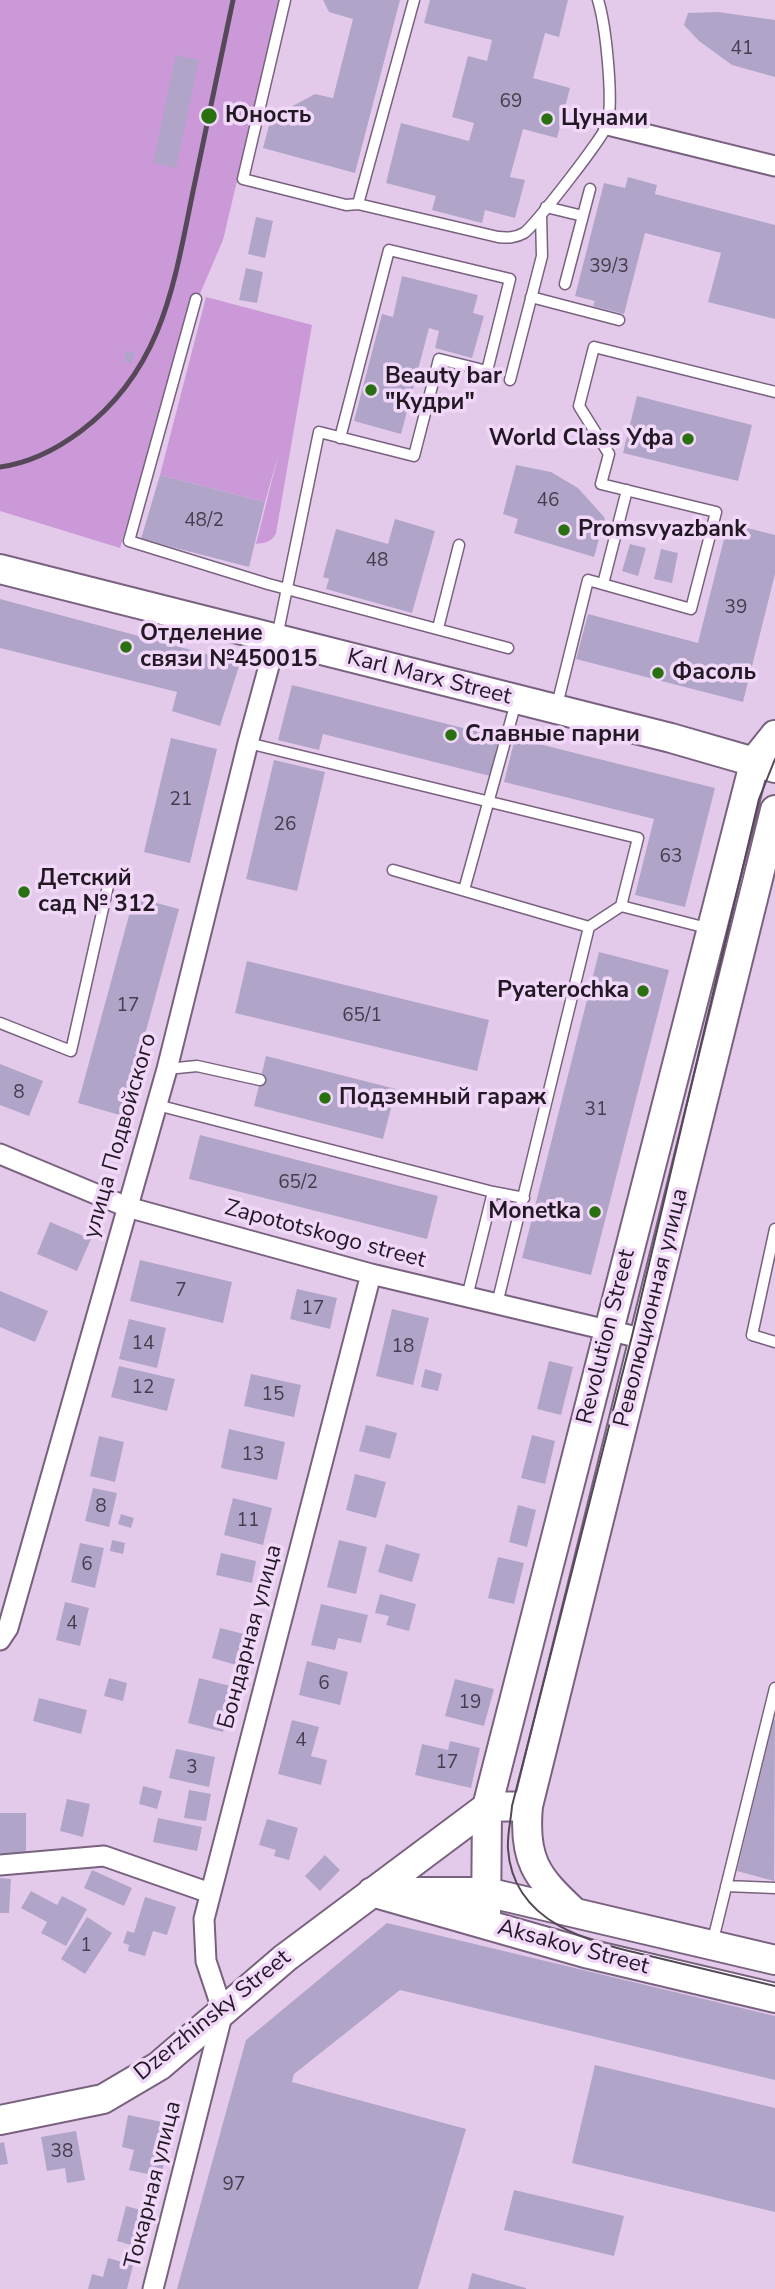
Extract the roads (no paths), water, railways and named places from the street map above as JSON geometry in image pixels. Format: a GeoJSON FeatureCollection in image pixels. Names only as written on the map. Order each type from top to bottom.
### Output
{"type":"FeatureCollection","features":[{"type":"Feature","properties":{"kind":"street"},"geometry":{"type":"LineString","coordinates":[[608,125],[775,166]]}},
{"type":"Feature","properties":{"kind":"street","name":"Karl Marx Street"},"geometry":{"type":"LineString","coordinates":[[0,569],[765,764]]}},
{"type":"Feature","properties":{"kind":"street","name":"улица Подвойского"},"geometry":{"type":"LineString","coordinates":[[0,1640],[8,1628],[167,1069],[276,640]]}},
{"type":"Feature","properties":{"kind":"street","name":"Revolution Street"},"geometry":{"type":"LineString","coordinates":[[486,1924],[487,1807],[712,929],[775,735]]}},
{"type":"Feature","properties":{"kind":"street","name":"Революционная улица"},"geometry":{"type":"LineString","coordinates":[[585,1914],[545,1885],[530,1858],[526,1832],[528,1806],[775,810]]}},
{"type":"Feature","properties":{"kind":"street"},"geometry":{"type":"LineString","coordinates":[[736,968],[775,894]]}},
{"type":"Feature","properties":{"kind":"street","name":"Zapototskogo street"},"geometry":{"type":"LineString","coordinates":[[0,1154],[127,1208],[371,1274],[645,1339]]}},
{"type":"Feature","properties":{"kind":"street","name":"Бондарная улица"},"geometry":{"type":"LineString","coordinates":[[223,2012],[206,1961],[204,1919],[371,1274]]}},
{"type":"Feature","properties":{"kind":"street"},"geometry":{"type":"LineString","coordinates":[[372,1892],[487,1807],[528,1806]]}},
{"type":"Feature","properties":{"kind":"street"},"geometry":{"type":"LineString","coordinates":[[0,1865],[104,1856],[210,1893]]}},
{"type":"Feature","properties":{"kind":"street"},"geometry":{"type":"LineString","coordinates":[[372,1892],[486,1892],[775,1960]]}},
{"type":"Feature","properties":{"kind":"street","name":"Aksakov Street"},"geometry":{"type":"LineString","coordinates":[[372,1892],[589,1954],[775,1998]]}},
{"type":"Feature","properties":{"kind":"street","name":"Dzerzhinsky Street"},"geometry":{"type":"LineString","coordinates":[[0,2120],[103,2099],[159,2066],[285,1958],[372,1892]]}},
{"type":"Feature","properties":{"kind":"street","name":"Токарная улица"},"geometry":{"type":"LineString","coordinates":[[153,2289],[223,2012]]}},
{"type":"Feature","properties":{"kind":"lane"},"geometry":{"type":"LineString","coordinates":[[285,0],[243,179],[346,205],[358,204],[514,238],[526,232],[544,211],[608,125],[608,78],[598,0]]}},
{"type":"Feature","properties":{"kind":"lane"},"geometry":{"type":"LineString","coordinates":[[358,204],[414,0]]}},
{"type":"Feature","properties":{"kind":"lane"},"geometry":{"type":"LineString","coordinates":[[565,284],[590,189]]}},
{"type":"Feature","properties":{"kind":"lane"},"geometry":{"type":"LineString","coordinates":[[544,211],[583,216]]}},
{"type":"Feature","properties":{"kind":"lane"},"geometry":{"type":"LineString","coordinates":[[510,380],[542,257],[544,211]]}},
{"type":"Feature","properties":{"kind":"lane"},"geometry":{"type":"LineString","coordinates":[[276,640],[319,432],[340,438],[414,456],[439,359],[487,371],[510,279],[389,250],[340,438]]}},
{"type":"Feature","properties":{"kind":"lane"},"geometry":{"type":"LineString","coordinates":[[531,297],[619,320]]}},
{"type":"Feature","properties":{"kind":"lane"},"geometry":{"type":"LineString","coordinates":[[196,299],[128,541],[285,588],[508,648]]}},
{"type":"Feature","properties":{"kind":"lane"},"geometry":{"type":"LineString","coordinates":[[556,709],[588,580],[691,609],[716,512],[601,484],[609,454],[579,406],[594,347],[775,392]]}},
{"type":"Feature","properties":{"kind":"lane"},"geometry":{"type":"LineString","coordinates":[[603,584],[628,490]]}},
{"type":"Feature","properties":{"kind":"lane"},"geometry":{"type":"LineString","coordinates":[[438,628],[459,545]]}},
{"type":"Feature","properties":{"kind":"lane"},"geometry":{"type":"LineString","coordinates":[[464,890],[516,700]]}},
{"type":"Feature","properties":{"kind":"lane"},"geometry":{"type":"LineString","coordinates":[[248,743],[638,838],[621,906],[589,927],[496,1304]]}},
{"type":"Feature","properties":{"kind":"lane"},"geometry":{"type":"LineString","coordinates":[[393,870],[589,927]]}},
{"type":"Feature","properties":{"kind":"lane"},"geometry":{"type":"LineString","coordinates":[[0,1023],[71,1051],[108,886]]}},
{"type":"Feature","properties":{"kind":"lane"},"geometry":{"type":"LineString","coordinates":[[621,906],[712,929]]}},
{"type":"Feature","properties":{"kind":"lane"},"geometry":{"type":"LineString","coordinates":[[167,1069],[197,1066],[260,1080]]}},
{"type":"Feature","properties":{"kind":"lane"},"geometry":{"type":"LineString","coordinates":[[157,1105],[524,1198]]}},
{"type":"Feature","properties":{"kind":"lane"},"geometry":{"type":"LineString","coordinates":[[467,1297],[493,1192]]}},
{"type":"Feature","properties":{"kind":"lane"},"geometry":{"type":"LineString","coordinates":[[775,1229],[752,1335],[775,1342]]}},
{"type":"Feature","properties":{"kind":"lane"},"geometry":{"type":"LineString","coordinates":[[712,1944],[775,1688]]}},
{"type":"Feature","properties":{"kind":"lane"},"geometry":{"type":"LineString","coordinates":[[726,1886],[775,1888]]}},
{"type":"Feature","properties":{"kind":"tram line"},"geometry":{"type":"LineString","coordinates":[[775,759],[759,799],[632,1336],[512,1806],[508,1844],[513,1875],[524,1895],[539,1912],[558,1925],[603,1944],[775,1986]]}},
{"type":"Feature","properties":{"kind":"railway"},"geometry":{"type":"LineString","coordinates":[[0,467],[43,454],[81,431],[110,405],[132,378],[150,348],[173,283],[233,0]]}},
{"type":"Feature","properties":{"kind":"place","name":"Юность"},"geometry":{"type":"Point","coordinates":[209,116]}},
{"type":"Feature","properties":{"kind":"place","name":"Цунами"},"geometry":{"type":"Point","coordinates":[547,119]}},
{"type":"Feature","properties":{"kind":"place","name":"Beauty bar \"Кудри\""},"geometry":{"type":"Point","coordinates":[371,390]}},
{"type":"Feature","properties":{"kind":"place","name":"World Class Уфа"},"geometry":{"type":"Point","coordinates":[688,439]}},
{"type":"Feature","properties":{"kind":"place","name":"Promsvyazbank"},"geometry":{"type":"Point","coordinates":[564,530]}},
{"type":"Feature","properties":{"kind":"place","name":"Отделение связи №450015"},"geometry":{"type":"Point","coordinates":[126,647]}},
{"type":"Feature","properties":{"kind":"place","name":"Фасоль"},"geometry":{"type":"Point","coordinates":[658,673]}},
{"type":"Feature","properties":{"kind":"place","name":"Славные парни"},"geometry":{"type":"Point","coordinates":[451,735]}},
{"type":"Feature","properties":{"kind":"place","name":"Детский сад № 312"},"geometry":{"type":"Point","coordinates":[24,892]}},
{"type":"Feature","properties":{"kind":"place","name":"Pyaterochka"},"geometry":{"type":"Point","coordinates":[643,991]}},
{"type":"Feature","properties":{"kind":"place","name":"Подземный гараж"},"geometry":{"type":"Point","coordinates":[325,1098]}},
{"type":"Feature","properties":{"kind":"place","name":"Monetka"},"geometry":{"type":"Point","coordinates":[595,1212]}}]}
